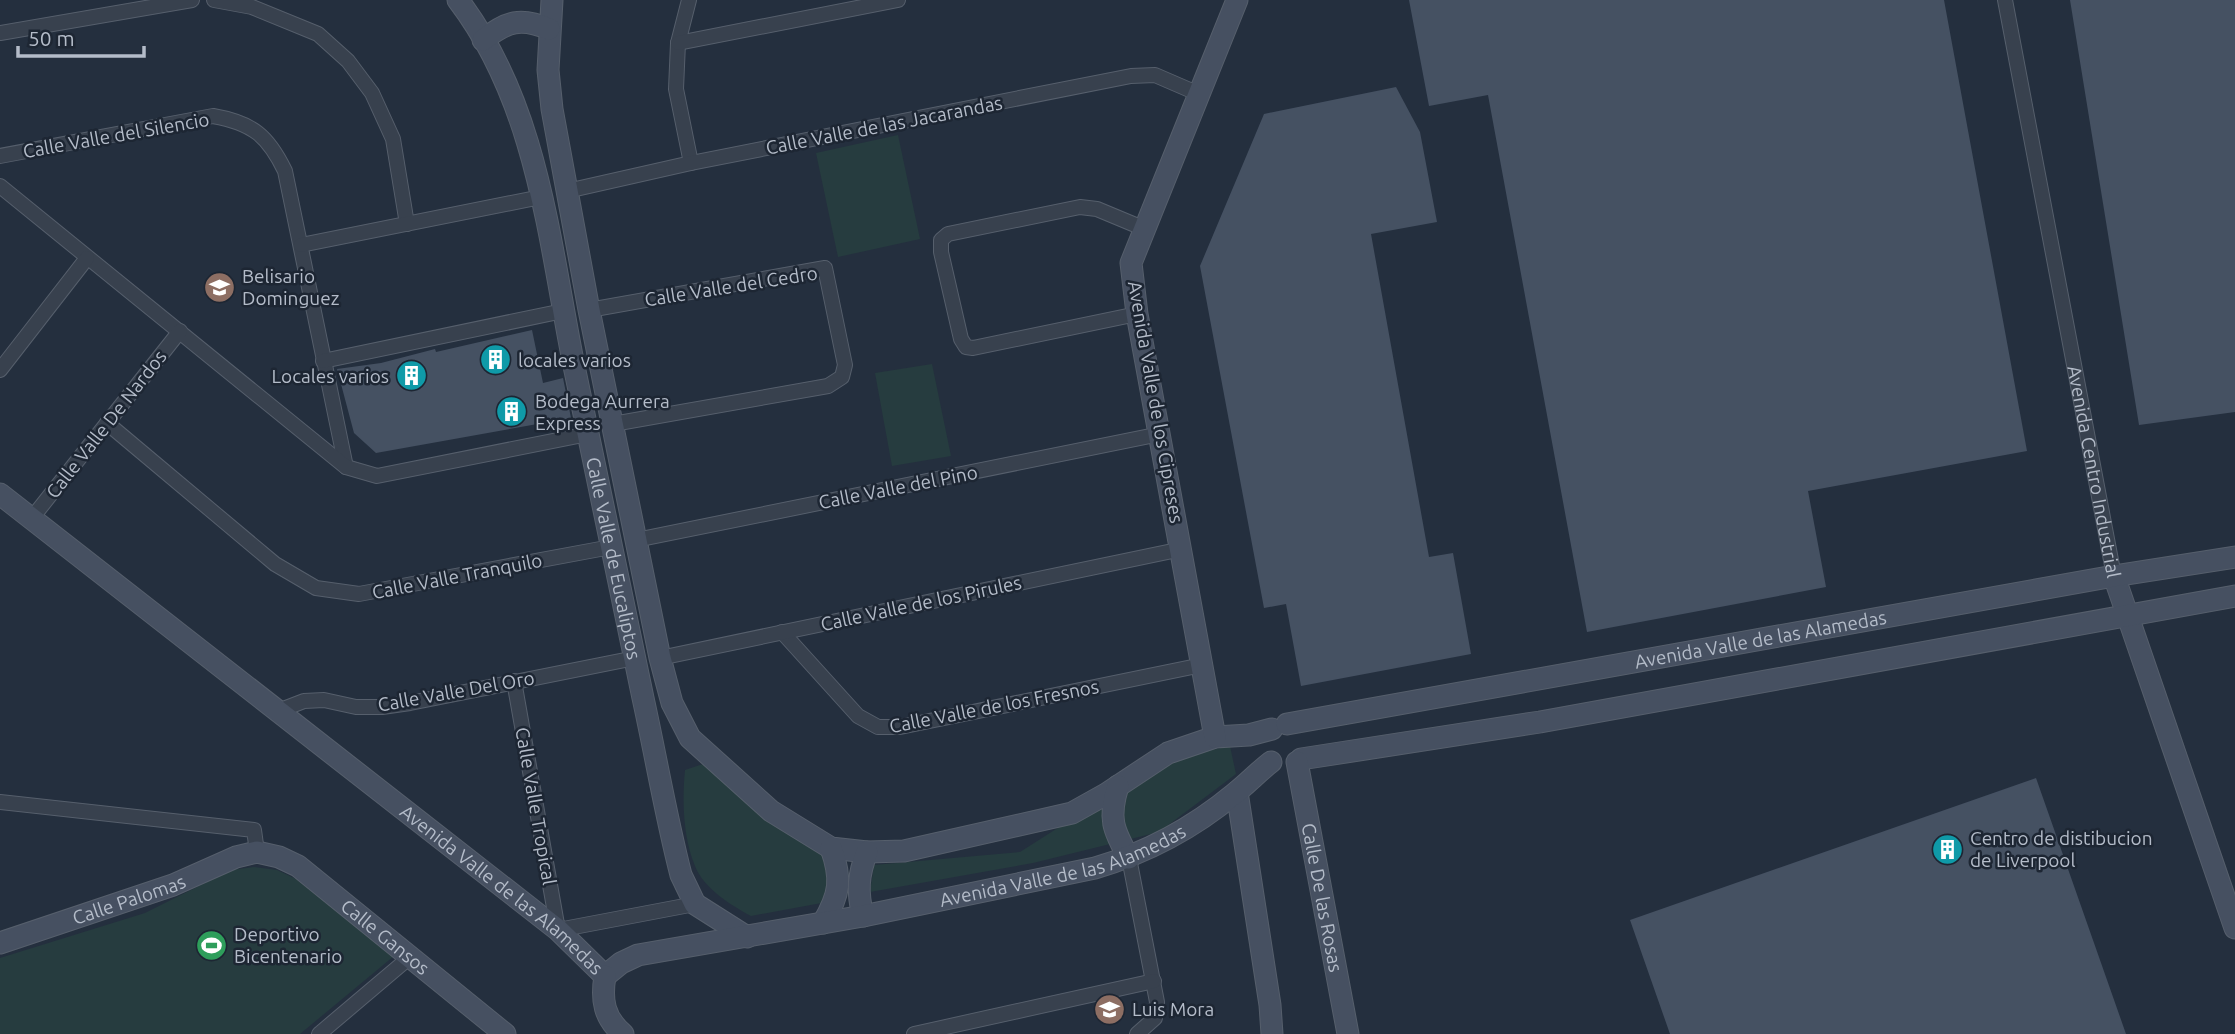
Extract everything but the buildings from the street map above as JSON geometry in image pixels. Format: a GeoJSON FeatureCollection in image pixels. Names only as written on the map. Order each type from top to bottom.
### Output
{"type":"FeatureCollection","features":[{"type":"Feature","properties":{"kind":"street"},"geometry":{"type":"LineString","coordinates":[[0,33],[192,0]]}},
{"type":"Feature","properties":{"kind":"street"},"geometry":{"type":"LineString","coordinates":[[214,0],[252,7],[318,34],[348,61],[372,93],[393,139],[407,223]]}},
{"type":"Feature","properties":{"kind":"street","name":"Calle Valle de Eucaliptos"},"geometry":{"type":"LineString","coordinates":[[458,0],[483,40],[517,108],[527,138],[676,853],[681,875],[695,904]]}},
{"type":"Feature","properties":{"kind":"street","name":"Calle Valle de Eucaliptos"},"geometry":{"type":"LineString","coordinates":[[552,0],[548,70],[552,109],[589,310],[660,658],[672,703],[690,738],[771,811],[831,848]]}},
{"type":"Feature","properties":{"kind":"street"},"geometry":{"type":"LineString","coordinates":[[689,0],[678,43],[676,89],[691,163]]}},
{"type":"Feature","properties":{"kind":"street"},"geometry":{"type":"LineString","coordinates":[[678,43],[898,0]]}},
{"type":"Feature","properties":{"kind":"street","name":"Avenida Valle de los Cipreses"},"geometry":{"type":"LineString","coordinates":[[1215,737],[1131,263],[1237,0]]}},
{"type":"Feature","properties":{"kind":"street","name":"Avenida Centro Industrial"},"geometry":{"type":"LineString","coordinates":[[2005,0],[2114,576],[2235,928]]}},
{"type":"Feature","properties":{"kind":"street"},"geometry":{"type":"LineString","coordinates":[[483,40],[509,23],[521,21],[534,22],[549,29]]}},
{"type":"Feature","properties":{"kind":"street","name":"Calle Valle de las Jacarandas"},"geometry":{"type":"LineString","coordinates":[[567,191],[691,163],[1132,76],[1156,75],[1199,94]]}},
{"type":"Feature","properties":{"kind":"street","name":"Calle Valle del Silencio"},"geometry":{"type":"LineString","coordinates":[[0,156],[214,116],[235,120],[255,130],[273,148],[285,172],[346,467]]}},
{"type":"Feature","properties":{"kind":"street"},"geometry":{"type":"LineString","coordinates":[[0,186],[346,467],[377,476],[588,434]]}},
{"type":"Feature","properties":{"kind":"street"},"geometry":{"type":"LineString","coordinates":[[301,246],[541,197]]}},
{"type":"Feature","properties":{"kind":"street"},"geometry":{"type":"LineString","coordinates":[[1138,314],[973,348],[966,347],[961,339],[941,252],[941,240],[948,234],[1080,207],[1097,209],[1145,229]]}},
{"type":"Feature","properties":{"kind":"street"},"geometry":{"type":"LineString","coordinates":[[0,370],[88,258]]}},
{"type":"Feature","properties":{"kind":"street","name":"Calle Valle del Cedro"},"geometry":{"type":"LineString","coordinates":[[589,310],[825,268],[845,365],[842,377],[828,386],[613,424]]}},
{"type":"Feature","properties":{"kind":"street"},"geometry":{"type":"LineString","coordinates":[[323,361],[563,311]]}},
{"type":"Feature","properties":{"kind":"street","name":"Calle Valle De Nardos"},"geometry":{"type":"LineString","coordinates":[[32,518],[180,331]]}},
{"type":"Feature","properties":{"kind":"street"},"geometry":{"type":"LineString","coordinates":[[0,344],[12,354]]}},
{"type":"Feature","properties":{"kind":"street","name":"Calle Valle Tranquilo"},"geometry":{"type":"LineString","coordinates":[[107,423],[275,564],[316,588],[359,594],[611,547]]}},
{"type":"Feature","properties":{"kind":"street","name":"Calle Valle del Pino"},"geometry":{"type":"LineString","coordinates":[[636,540],[1160,434]]}},
{"type":"Feature","properties":{"kind":"street","name":"Avenida Valle de las Alamedas"},"geometry":{"type":"LineString","coordinates":[[0,494],[558,930],[604,976],[621,963],[638,955],[863,916],[1095,868],[1129,858],[1160,844],[1237,792],[1246,781],[1271,762]]}},
{"type":"Feature","properties":{"kind":"street","name":"Calle Valle de los Pirules"},"geometry":{"type":"LineString","coordinates":[[660,658],[1182,549]]}},
{"type":"Feature","properties":{"kind":"street","name":"Avenida Valle de las Alamedas"},"geometry":{"type":"LineString","coordinates":[[831,848],[867,852],[904,851],[1072,813],[1168,753],[1215,737],[1249,735],[1280,726],[2114,576],[2235,557]]}},
{"type":"Feature","properties":{"kind":"street"},"geometry":{"type":"LineString","coordinates":[[1299,761],[1304,754],[1305,741],[1299,730],[1280,726],[1265,739],[1264,751],[1271,762],[1284,766],[1299,761],[1541,722],[2235,596]]}},
{"type":"Feature","properties":{"kind":"street","name":"Calle Valle de los Fresnos"},"geometry":{"type":"LineString","coordinates":[[782,632],[858,716],[878,727],[900,727],[1202,665]]}},
{"type":"Feature","properties":{"kind":"street","name":"Calle Valle Del Oro"},"geometry":{"type":"LineString","coordinates":[[278,711],[304,701],[382,707],[635,658]]}},
{"type":"Feature","properties":{"kind":"street","name":"Calle Valle Tropical"},"geometry":{"type":"LineString","coordinates":[[514,681],[558,930]]}},
{"type":"Feature","properties":{"kind":"street"},"geometry":{"type":"LineString","coordinates":[[653,744],[690,738]]}},
{"type":"Feature","properties":{"kind":"street","name":"Calle De las Rosas"},"geometry":{"type":"LineString","coordinates":[[1299,761],[1348,1034]]}},
{"type":"Feature","properties":{"kind":"street"},"geometry":{"type":"LineString","coordinates":[[1118,786],[1112,805],[1112,822],[1129,858],[1157,1002],[1155,1018],[1137,1034]]}},
{"type":"Feature","properties":{"kind":"street"},"geometry":{"type":"LineString","coordinates":[[1237,792],[1270,1005],[1272,1034]]}},
{"type":"Feature","properties":{"kind":"street"},"geometry":{"type":"LineString","coordinates":[[0,802],[254,830],[257,852]]}},
{"type":"Feature","properties":{"kind":"street"},"geometry":{"type":"LineString","coordinates":[[823,923],[836,901],[838,886],[837,866],[831,848]]}},
{"type":"Feature","properties":{"kind":"street","name":"Calle Palomas"},"geometry":{"type":"LineString","coordinates":[[0,943],[173,885],[236,857],[257,852]]}},
{"type":"Feature","properties":{"kind":"street","name":"Calle Gansos"},"geometry":{"type":"LineString","coordinates":[[257,852],[279,857],[298,866],[505,1034]]}},
{"type":"Feature","properties":{"kind":"street"},"geometry":{"type":"LineString","coordinates":[[863,916],[858,885],[867,852]]}},
{"type":"Feature","properties":{"kind":"street"},"geometry":{"type":"LineString","coordinates":[[558,930],[695,904],[747,937]]}},
{"type":"Feature","properties":{"kind":"street"},"geometry":{"type":"LineString","coordinates":[[0,930],[30,933]]}},
{"type":"Feature","properties":{"kind":"street"},"geometry":{"type":"LineString","coordinates":[[319,1034],[410,957]]}},
{"type":"Feature","properties":{"kind":"street"},"geometry":{"type":"LineString","coordinates":[[604,976],[602,993],[605,1011],[611,1024],[623,1034]]}},
{"type":"Feature","properties":{"kind":"street"},"geometry":{"type":"LineString","coordinates":[[914,1034],[1154,981]]}},
{"type":"Feature","properties":{"kind":"green space"},"geometry":{"type":"Polygon","coordinates":[[[898,135],[920,239],[838,257],[816,153],[898,135]]]}},
{"type":"Feature","properties":{"kind":"green space"},"geometry":{"type":"Polygon","coordinates":[[[932,364],[951,456],[892,466],[875,373],[932,364]]]}},
{"type":"Feature","properties":{"kind":"green space"},"geometry":{"type":"Polygon","coordinates":[[[1230,746],[1236,774],[1159,832],[1033,863],[870,892],[874,865],[1020,852],[1152,768],[1192,754],[1230,746]]]}},
{"type":"Feature","properties":{"kind":"green space"},"geometry":{"type":"Polygon","coordinates":[[[703,764],[717,771],[831,858],[827,902],[751,916],[711,889],[699,874],[691,855],[684,806],[685,770],[703,764]]]}},
{"type":"Feature","properties":{"kind":"green space","name":"Deportivo Bicentenario"},"geometry":{"type":"Polygon","coordinates":[[[254,867],[277,870],[296,879],[394,956],[300,1034],[0,1034],[0,958],[145,913],[231,870],[254,867]]]}},
{"type":"Feature","properties":{"kind":"place","name":"Belisario Dominguez"},"geometry":{"type":"Point","coordinates":[219,287]}},
{"type":"Feature","properties":{"kind":"place","name":"locales varios"},"geometry":{"type":"Point","coordinates":[495,360]}},
{"type":"Feature","properties":{"kind":"place","name":"Locales varios"},"geometry":{"type":"Point","coordinates":[412,376]}},
{"type":"Feature","properties":{"kind":"place","name":"Bodega Aurrera Express"},"geometry":{"type":"Point","coordinates":[512,412]}},
{"type":"Feature","properties":{"kind":"place","name":"Centro de distibucion de Liverpool"},"geometry":{"type":"Point","coordinates":[1947,849]}},
{"type":"Feature","properties":{"kind":"place","name":"Deportivo Bicentenario"},"geometry":{"type":"Point","coordinates":[211,945]}},
{"type":"Feature","properties":{"kind":"place","name":"Luis Mora"},"geometry":{"type":"Point","coordinates":[1109,1009]}}]}
